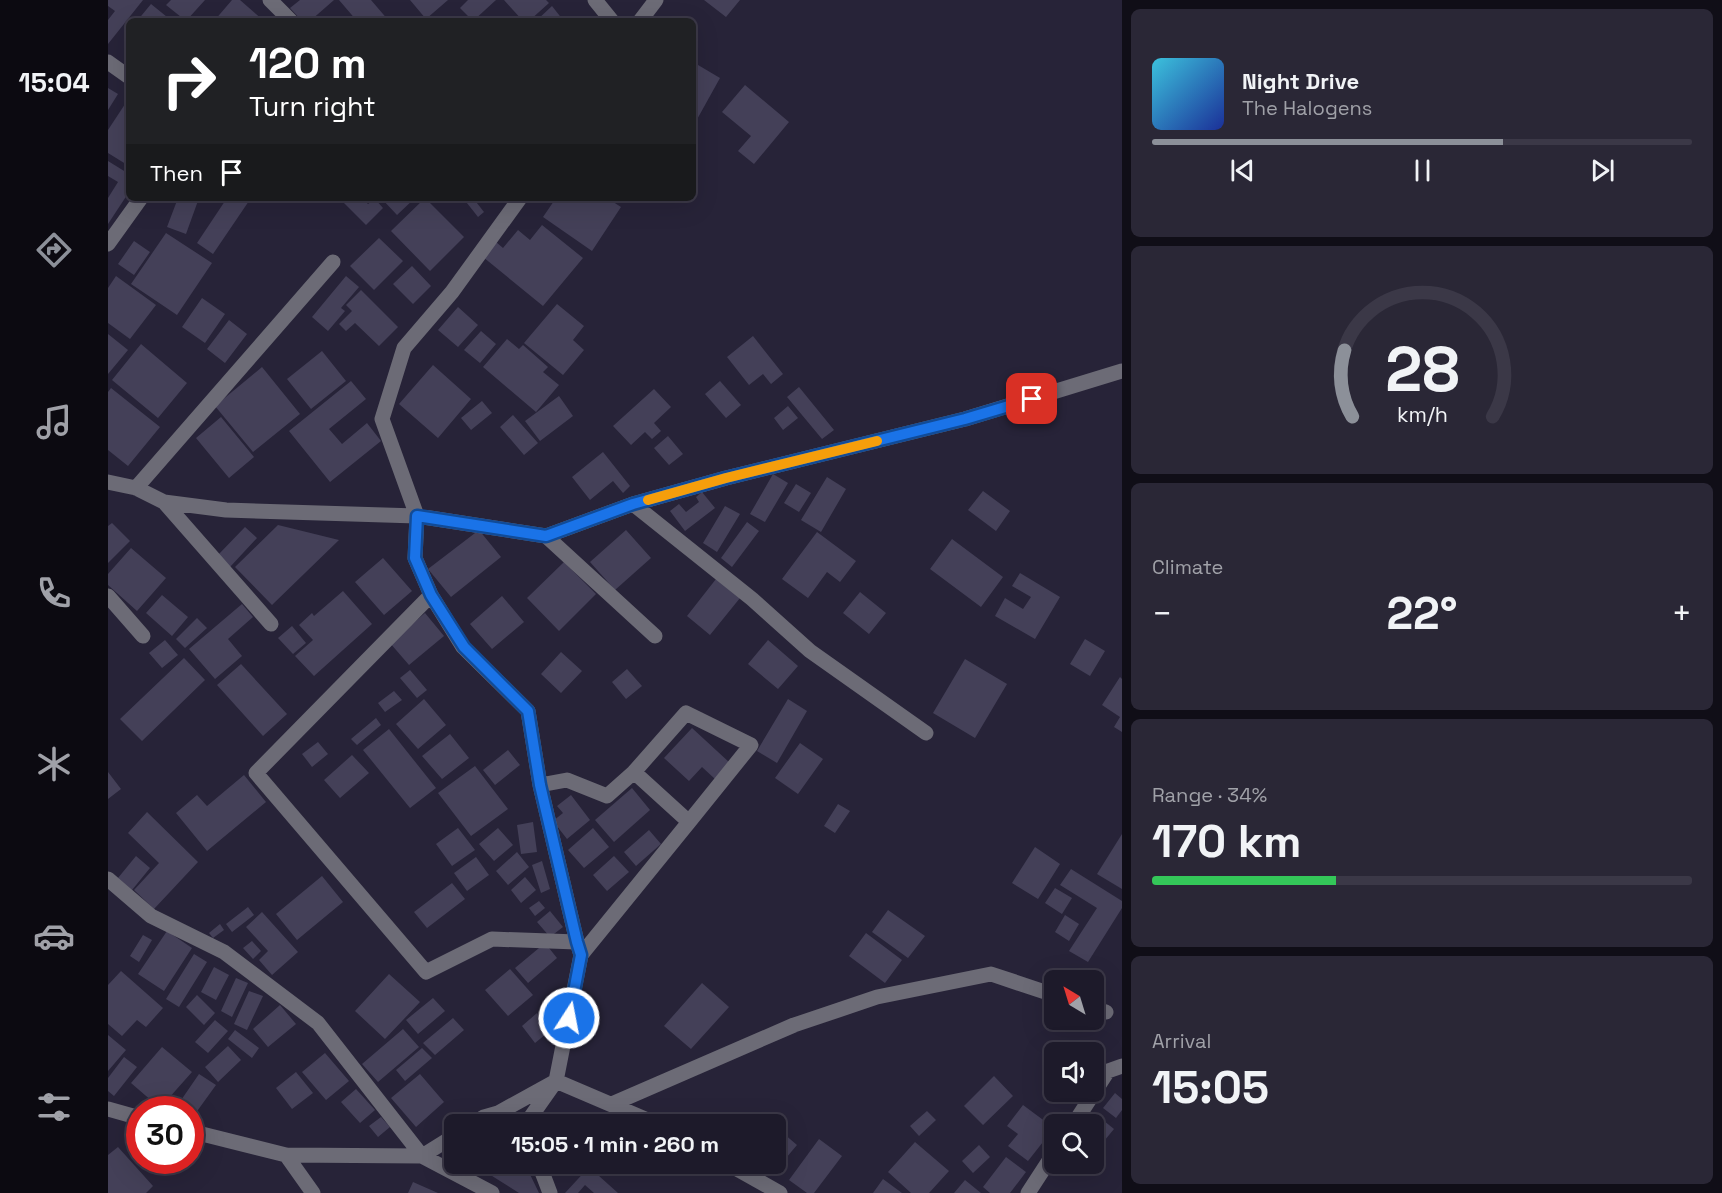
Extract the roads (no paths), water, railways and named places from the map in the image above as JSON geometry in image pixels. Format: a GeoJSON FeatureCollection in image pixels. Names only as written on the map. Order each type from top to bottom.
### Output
{"type":"FeatureCollection","features":[{"type":"Feature","properties":{"kind":"street"},"geometry":{"type":"LineString","coordinates":[[270,0],[288,18]]}},
{"type":"Feature","properties":{"kind":"street"},"geometry":{"type":"LineString","coordinates":[[595,0],[610,18]]}},
{"type":"Feature","properties":{"kind":"street"},"geometry":{"type":"LineString","coordinates":[[642,18],[656,0]]}},
{"type":"Feature","properties":{"kind":"street"},"geometry":{"type":"LineString","coordinates":[[108,62],[126,75]]}},
{"type":"Feature","properties":{"kind":"street"},"geometry":{"type":"LineString","coordinates":[[108,244],[139,201]]}},
{"type":"Feature","properties":{"kind":"street"},"geometry":{"type":"LineString","coordinates":[[518,201],[452,292],[404,348],[382,419],[417,516],[415,558],[431,595],[464,647],[528,711],[540,785],[579,949],[556,1081],[533,1114]]}},
{"type":"Feature","properties":{"kind":"street"},"geometry":{"type":"LineString","coordinates":[[136,488],[333,262]]}},
{"type":"Feature","properties":{"kind":"street"},"geometry":{"type":"LineString","coordinates":[[108,482],[136,488],[164,502],[226,510],[417,516],[546,536],[633,504],[726,478],[965,419],[1122,371]]}},
{"type":"Feature","properties":{"kind":"street"},"geometry":{"type":"LineString","coordinates":[[164,502],[271,624]]}},
{"type":"Feature","properties":{"kind":"street"},"geometry":{"type":"LineString","coordinates":[[633,504],[752,599],[810,651],[926,733]]}},
{"type":"Feature","properties":{"kind":"street"},"geometry":{"type":"LineString","coordinates":[[546,536],[655,636]]}},
{"type":"Feature","properties":{"kind":"street"},"geometry":{"type":"LineString","coordinates":[[431,595],[256,773],[426,972],[492,939],[579,949]]}},
{"type":"Feature","properties":{"kind":"street"},"geometry":{"type":"LineString","coordinates":[[108,596],[143,636]]}},
{"type":"Feature","properties":{"kind":"street"},"geometry":{"type":"LineString","coordinates":[[540,785],[567,780],[607,796],[634,772],[686,713],[751,745],[579,949]]}},
{"type":"Feature","properties":{"kind":"street"},"geometry":{"type":"LineString","coordinates":[[634,772],[688,822]]}},
{"type":"Feature","properties":{"kind":"street"},"geometry":{"type":"LineString","coordinates":[[108,879],[151,916],[224,952],[318,1023],[423,1156],[492,1193]]}},
{"type":"Feature","properties":{"kind":"street"},"geometry":{"type":"LineString","coordinates":[[612,1104],[794,1024],[877,997],[991,974],[1044,992]]}},
{"type":"Feature","properties":{"kind":"street"},"geometry":{"type":"LineString","coordinates":[[1080,1114],[1108,1071],[1122,1066]]}},
{"type":"Feature","properties":{"kind":"street"},"geometry":{"type":"LineString","coordinates":[[556,1081],[634,1114]]}},
{"type":"Feature","properties":{"kind":"street"},"geometry":{"type":"LineString","coordinates":[[494,1114],[556,1081]]}},
{"type":"Feature","properties":{"kind":"street"},"geometry":{"type":"LineString","coordinates":[[108,1109],[126,1114]]}},
{"type":"Feature","properties":{"kind":"street"},"geometry":{"type":"LineString","coordinates":[[204,1134],[286,1155],[423,1156],[444,1142]]}},
{"type":"Feature","properties":{"kind":"street"},"geometry":{"type":"LineString","coordinates":[[286,1155],[313,1193]]}},
{"type":"Feature","properties":{"kind":"street"},"geometry":{"type":"LineString","coordinates":[[1028,1193],[1044,1168]]}},
{"type":"Feature","properties":{"kind":"street"},"geometry":{"type":"LineString","coordinates":[[543,1174],[550,1193]]}},
{"type":"Feature","properties":{"kind":"street"},"geometry":{"type":"LineString","coordinates":[[746,1174],[780,1193]]}}]}
